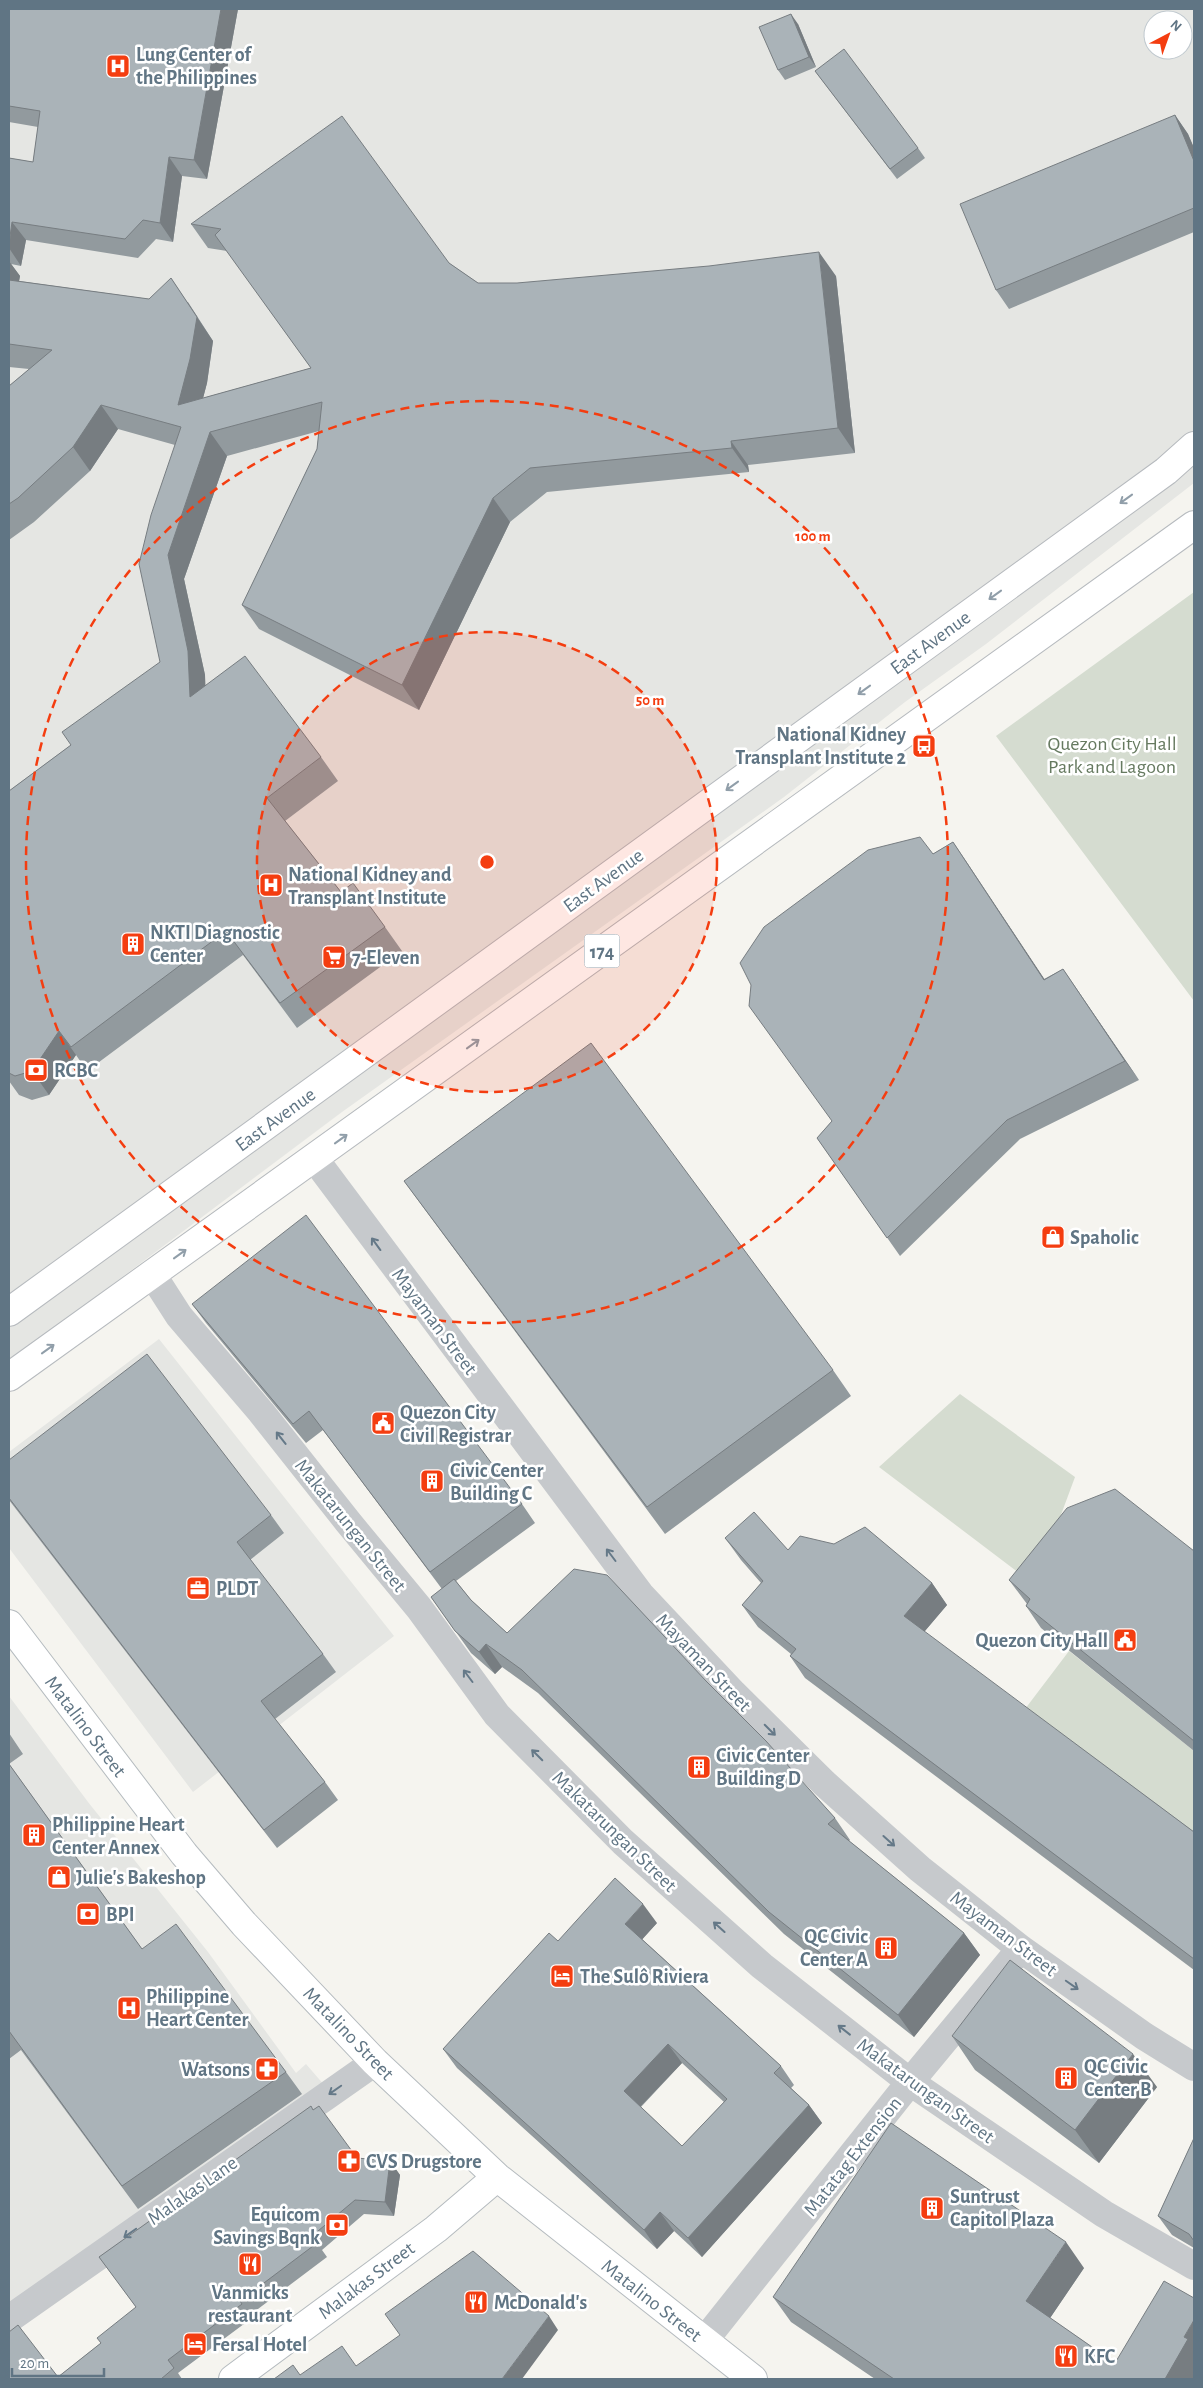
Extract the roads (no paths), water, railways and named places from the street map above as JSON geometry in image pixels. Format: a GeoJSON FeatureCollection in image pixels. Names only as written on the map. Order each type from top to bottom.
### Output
{"type":"FeatureCollection","features":[{"type":"Feature","properties":{"kind":"main road","name":"East Avenue"},"geometry":{"type":"LineString","coordinates":[[9,1312],[1166,471],[1194,446]]}},
{"type":"Feature","properties":{"kind":"main road","name":"174"},"geometry":{"type":"LineString","coordinates":[[9,1377],[1194,525]]}},
{"type":"Feature","properties":{"kind":"main road","name":"Matalino Street"},"geometry":{"type":"LineString","coordinates":[[9,1624],[184,1854],[244,1924],[376,2062],[497,2177],[753,2379]]}},
{"type":"Feature","properties":{"kind":"main road","name":"Malakas Street"},"geometry":{"type":"LineString","coordinates":[[233,2379],[436,2229],[497,2177]]}},
{"type":"Feature","properties":{"kind":"street","name":"Mayaman Street"},"geometry":{"type":"LineString","coordinates":[[314,1158],[640,1594],[733,1693],[824,1783],[920,1869],[1021,1949],[1144,2036],[1194,2067]]}},
{"type":"Feature","properties":{"kind":"street","name":"Makatarungan Street"},"geometry":{"type":"LineString","coordinates":[[152,1274],[179,1316],[261,1412],[419,1608],[497,1715],[630,1849],[762,1966],[910,2082],[1104,2214],[1194,2266]]}},
{"type":"Feature","properties":{"kind":"street","name":"Matatag Extension"},"geometry":{"type":"LineString","coordinates":[[704,2342],[910,2082],[1021,1949]]}},
{"type":"Feature","properties":{"kind":"street","name":"Malakas Lane"},"geometry":{"type":"LineString","coordinates":[[9,2319],[376,2062]]}},
{"type":"Feature","properties":{"kind":"place","name":"Lung Center of the Philippines"},"geometry":{"type":"Point","coordinates":[118,66]}},
{"type":"Feature","properties":{"kind":"place","name":"National Kidney Transplant Institute 2"},"geometry":{"type":"Point","coordinates":[924,746]}},
{"type":"Feature","properties":{"kind":"place","name":"National Kidney and Transplant Institute"},"geometry":{"type":"Point","coordinates":[271,885]}},
{"type":"Feature","properties":{"kind":"place","name":"NKTI Diagnostic Center"},"geometry":{"type":"Point","coordinates":[133,944]}},
{"type":"Feature","properties":{"kind":"place","name":"7-Eleven"},"geometry":{"type":"Point","coordinates":[334,957]}},
{"type":"Feature","properties":{"kind":"place","name":"RCBC"},"geometry":{"type":"Point","coordinates":[36,1070]}},
{"type":"Feature","properties":{"kind":"place","name":"Spaholic"},"geometry":{"type":"Point","coordinates":[1053,1237]}},
{"type":"Feature","properties":{"kind":"place","name":"Quezon City Civil Registrar"},"geometry":{"type":"Point","coordinates":[383,1423]}},
{"type":"Feature","properties":{"kind":"place","name":"Civic Center Building C"},"geometry":{"type":"Point","coordinates":[432,1481]}},
{"type":"Feature","properties":{"kind":"place","name":"PLDT"},"geometry":{"type":"Point","coordinates":[198,1588]}},
{"type":"Feature","properties":{"kind":"place","name":"Quezon City Hall"},"geometry":{"type":"Point","coordinates":[1125,1640]}},
{"type":"Feature","properties":{"kind":"place","name":"Civic Center Building D"},"geometry":{"type":"Point","coordinates":[699,1767]}},
{"type":"Feature","properties":{"kind":"place","name":"Philippine Heart Center Annex"},"geometry":{"type":"Point","coordinates":[34,1835]}},
{"type":"Feature","properties":{"kind":"place","name":"Julie's Bakeshop"},"geometry":{"type":"Point","coordinates":[59,1877]}},
{"type":"Feature","properties":{"kind":"place","name":"BPI"},"geometry":{"type":"Point","coordinates":[88,1914]}},
{"type":"Feature","properties":{"kind":"place","name":"QC Civic Center A"},"geometry":{"type":"Point","coordinates":[886,1948]}},
{"type":"Feature","properties":{"kind":"place","name":"The Sulô Riviera"},"geometry":{"type":"Point","coordinates":[562,1976]}},
{"type":"Feature","properties":{"kind":"place","name":"Philippine Heart Center"},"geometry":{"type":"Point","coordinates":[129,2008]}},
{"type":"Feature","properties":{"kind":"place","name":"Watsons"},"geometry":{"type":"Point","coordinates":[267,2069]}},
{"type":"Feature","properties":{"kind":"place","name":"QC Civic Center B"},"geometry":{"type":"Point","coordinates":[1066,2078]}},
{"type":"Feature","properties":{"kind":"place","name":"CVS Drugstore"},"geometry":{"type":"Point","coordinates":[349,2161]}},
{"type":"Feature","properties":{"kind":"place","name":"Suntrust Capitol Plaza"},"geometry":{"type":"Point","coordinates":[932,2208]}},
{"type":"Feature","properties":{"kind":"place","name":"Equicom Savings Bqnk"},"geometry":{"type":"Point","coordinates":[337,2225]}},
{"type":"Feature","properties":{"kind":"place","name":"Vanmicks restaurant"},"geometry":{"type":"Point","coordinates":[250,2264]}},
{"type":"Feature","properties":{"kind":"place","name":"McDonald's"},"geometry":{"type":"Point","coordinates":[476,2302]}},
{"type":"Feature","properties":{"kind":"place","name":"Fersal Hotel"},"geometry":{"type":"Point","coordinates":[195,2344]}},
{"type":"Feature","properties":{"kind":"place","name":"KFC"},"geometry":{"type":"Point","coordinates":[1066,2356]}},
{"type":"Feature","properties":{"kind":"park label","name":"Quezon City Hall Park and Lagoon"},"geometry":{"type":"Point","coordinates":[1112,754]}}]}
